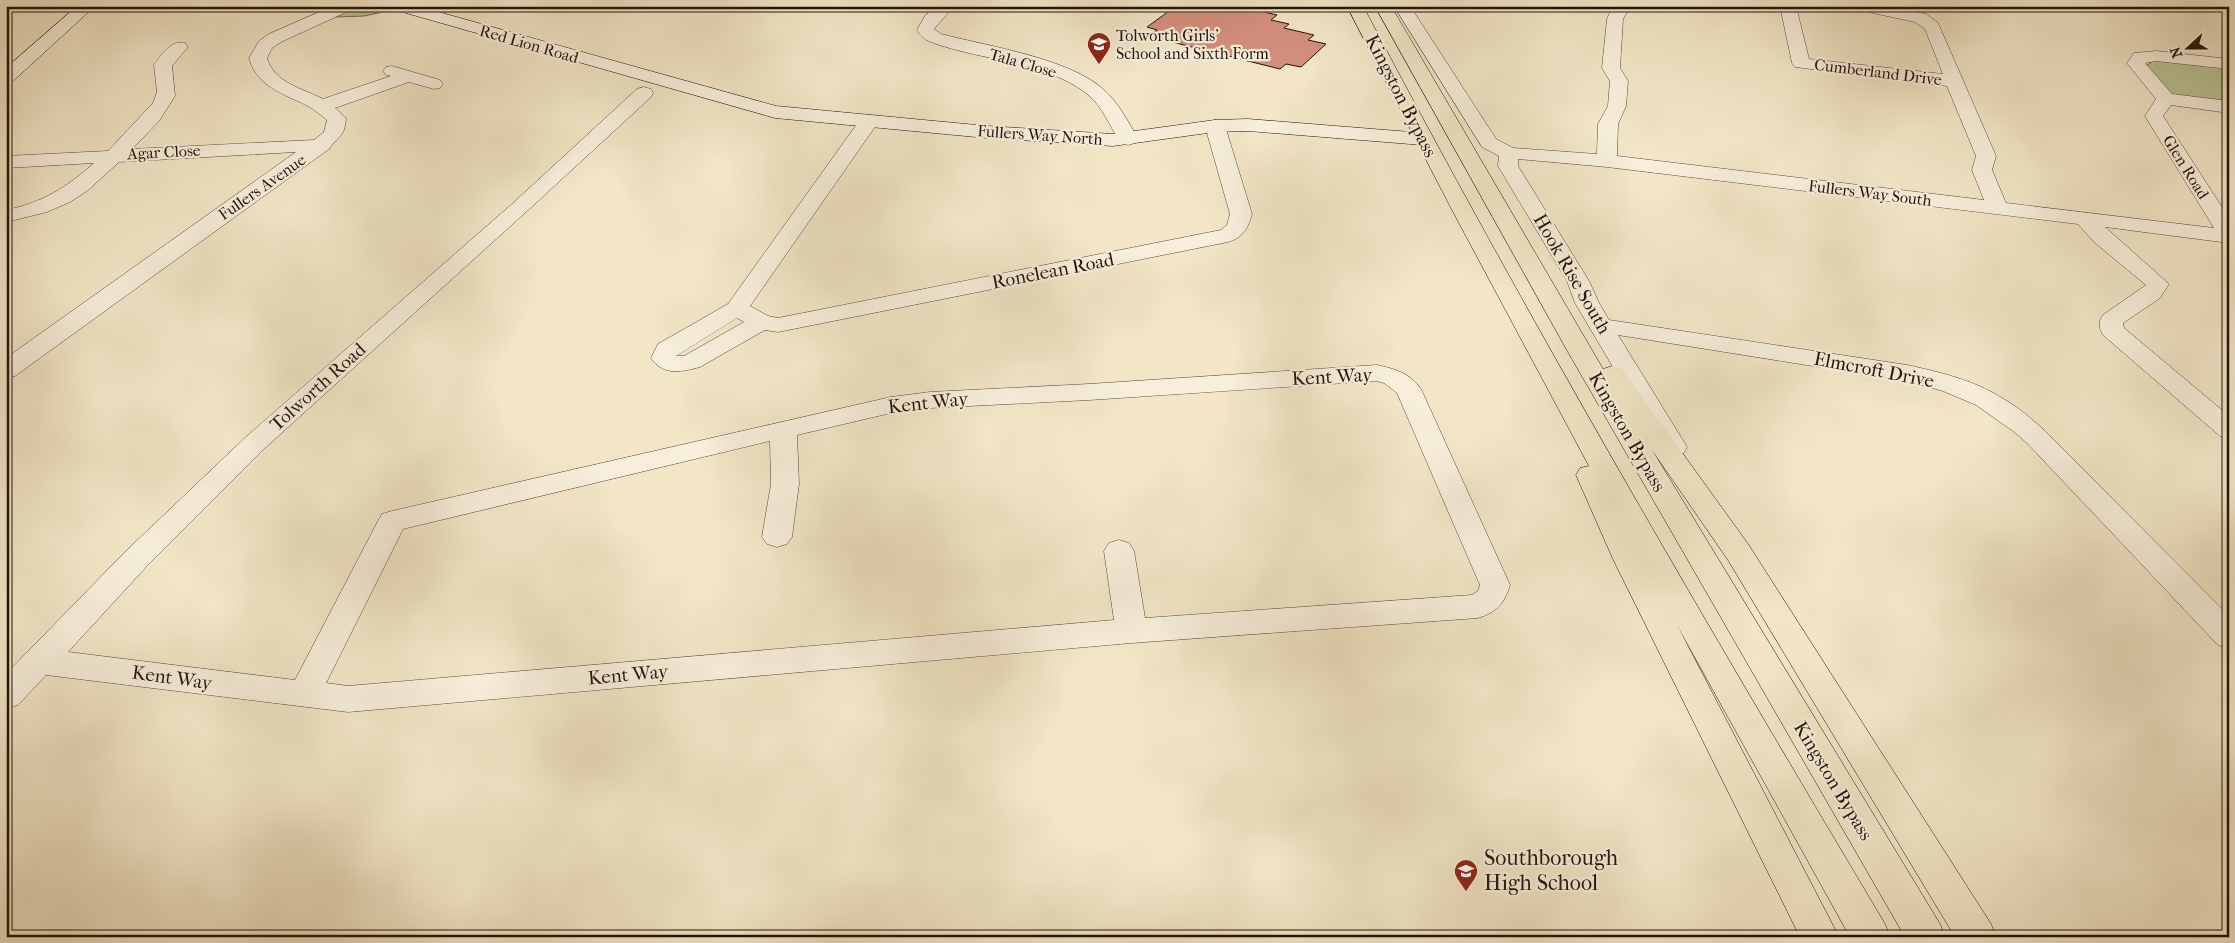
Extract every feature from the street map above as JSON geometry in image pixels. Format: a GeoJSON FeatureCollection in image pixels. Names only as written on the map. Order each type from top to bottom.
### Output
{"type":"FeatureCollection","features":[{"type":"Feature","properties":{"kind":"highway","name":"Kingston Bypass"},"geometry":{"type":"LineString","coordinates":[[1354,6],[1511,302],[1799,814],[1871,937]]}},
{"type":"Feature","properties":{"kind":"highway","name":"Kingston Bypass"},"geometry":{"type":"LineString","coordinates":[[1383,6],[1625,429],[1926,937]]}},
{"type":"Feature","properties":{"kind":"highway"},"geometry":{"type":"LineString","coordinates":[[1514,233],[1738,552],[1976,937]]}},
{"type":"Feature","properties":{"kind":"highway"},"geometry":{"type":"LineString","coordinates":[[1511,302],[1628,559],[1820,937]]}},
{"type":"Feature","properties":{"kind":"street"},"geometry":{"type":"LineString","coordinates":[[6,78],[87,6]]}},
{"type":"Feature","properties":{"kind":"street","name":"Fullers Avenue"},"geometry":{"type":"LineString","coordinates":[[6,370],[332,136],[336,128],[337,118],[321,106],[274,82],[262,72],[258,58],[265,45],[275,38],[347,6]]}},
{"type":"Feature","properties":{"kind":"street","name":"Red Lion Road"},"geometry":{"type":"LineString","coordinates":[[398,6],[652,87]]}},
{"type":"Feature","properties":{"kind":"street","name":"Tala Close"},"geometry":{"type":"LineString","coordinates":[[946,6],[931,20],[925,30],[935,38],[1048,68],[1072,78],[1092,90],[1107,104],[1128,139]]}},
{"type":"Feature","properties":{"kind":"street"},"geometry":{"type":"LineString","coordinates":[[1402,6],[1488,143],[1510,154]]}},
{"type":"Feature","properties":{"kind":"street","name":"Cumberland Drive"},"geometry":{"type":"LineString","coordinates":[[1788,6],[1800,70],[1955,81]]}},
{"type":"Feature","properties":{"kind":"street","name":"Cumberland Drive"},"geometry":{"type":"LineString","coordinates":[[1860,6],[1920,18],[1932,27],[1986,156],[1982,170],[1998,208]]}},
{"type":"Feature","properties":{"kind":"street"},"geometry":{"type":"LineString","coordinates":[[1607,162],[1608,124],[1617,106],[1619,81],[1611,68],[1615,19],[1628,9]]}},
{"type":"Feature","properties":{"kind":"street"},"geometry":{"type":"LineString","coordinates":[[6,216],[46,206],[71,193],[115,154],[159,109],[166,95],[162,65],[180,47]]}},
{"type":"Feature","properties":{"kind":"street"},"geometry":{"type":"LineString","coordinates":[[2229,64],[2156,56],[2140,57],[2136,63],[2166,99],[2229,107]]}},
{"type":"Feature","properties":{"kind":"street"},"geometry":{"type":"LineString","coordinates":[[392,71],[434,84]]}},
{"type":"Feature","properties":{"kind":"street"},"geometry":{"type":"LineString","coordinates":[[321,106],[410,76]]}},
{"type":"Feature","properties":{"kind":"street","name":"Fullers Way North"},"geometry":{"type":"LineString","coordinates":[[652,87],[768,111],[1037,135],[1113,140],[1215,126],[1248,125],[1423,139]]}},
{"type":"Feature","properties":{"kind":"street","name":"Tolworth Road"},"geometry":{"type":"LineString","coordinates":[[6,696],[136,560],[256,442],[652,87]]}},
{"type":"Feature","properties":{"kind":"street","name":"Glen Road"},"geometry":{"type":"LineString","coordinates":[[2166,99],[2154,116],[2229,236]]}},
{"type":"Feature","properties":{"kind":"street"},"geometry":{"type":"LineString","coordinates":[[761,322],[691,362],[674,365],[663,358],[667,349],[737,308],[869,121]]}},
{"type":"Feature","properties":{"kind":"street","name":"Ronelean Road"},"geometry":{"type":"LineString","coordinates":[[737,308],[761,322],[778,325],[1228,235],[1237,228],[1241,214],[1215,126]]}},
{"type":"Feature","properties":{"kind":"street","name":"Agar Close"},"geometry":{"type":"LineString","coordinates":[[6,162],[115,154],[322,145]]}},
{"type":"Feature","properties":{"kind":"street","name":"Fullers Way South"},"geometry":{"type":"LineString","coordinates":[[1510,154],[1522,152],[2083,217],[2229,236]]}},
{"type":"Feature","properties":{"kind":"street","name":"Hook Rise South"},"geometry":{"type":"LineString","coordinates":[[1510,154],[1508,166],[1578,281],[1587,303],[1738,552]]}},
{"type":"Feature","properties":{"kind":"street"},"geometry":{"type":"LineString","coordinates":[[2083,217],[2102,237],[2158,284],[2152,293],[2111,320],[2112,330],[2227,426]]}},
{"type":"Feature","properties":{"kind":"street","name":"Elmcroft Drive"},"geometry":{"type":"LineString","coordinates":[[1602,327],[1616,327],[1907,373],[1934,379],[1978,395],[2006,413],[2036,437],[2229,636]]}},
{"type":"Feature","properties":{"kind":"street","name":"Kent Way"},"geometry":{"type":"LineString","coordinates":[[40,661],[304,694],[348,699],[1131,631],[1478,606],[1491,598],[1495,585],[1408,389],[1393,377],[1377,373],[1089,392],[930,400],[891,405],[783,429],[392,521],[304,694]]}},
{"type":"Feature","properties":{"kind":"street"},"geometry":{"type":"LineString","coordinates":[[777,537],[785,484],[783,429]]}},
{"type":"Feature","properties":{"kind":"street"},"geometry":{"type":"LineString","coordinates":[[1120,552],[1131,631]]}},
{"type":"Feature","properties":{"kind":"green space"},"geometry":{"type":"Polygon","coordinates":[[[357,6],[383,12],[364,16],[336,17],[357,6]]]}},
{"type":"Feature","properties":{"kind":"green space"},"geometry":{"type":"Polygon","coordinates":[[[2154,60],[2229,68],[2229,104],[2175,96],[2167,92],[2146,66],[2154,60]]]}},
{"type":"Feature","properties":{"kind":"building"},"geometry":{"type":"Polygon","coordinates":[[[1176,6],[1211,6],[1227,10],[1232,6],[1238,6],[1277,15],[1271,20],[1289,24],[1284,28],[1314,35],[1308,40],[1326,44],[1301,67],[1286,64],[1280,69],[1148,36],[1157,30],[1147,27],[1176,6]]]}},
{"type":"Feature","properties":{"kind":"place","name":"Tolworth Girls' School and Sixth Form"},"geometry":{"type":"Point","coordinates":[1099,65]}},
{"type":"Feature","properties":{"kind":"place","name":"Southborough High School"},"geometry":{"type":"Point","coordinates":[1466,892]}}]}
